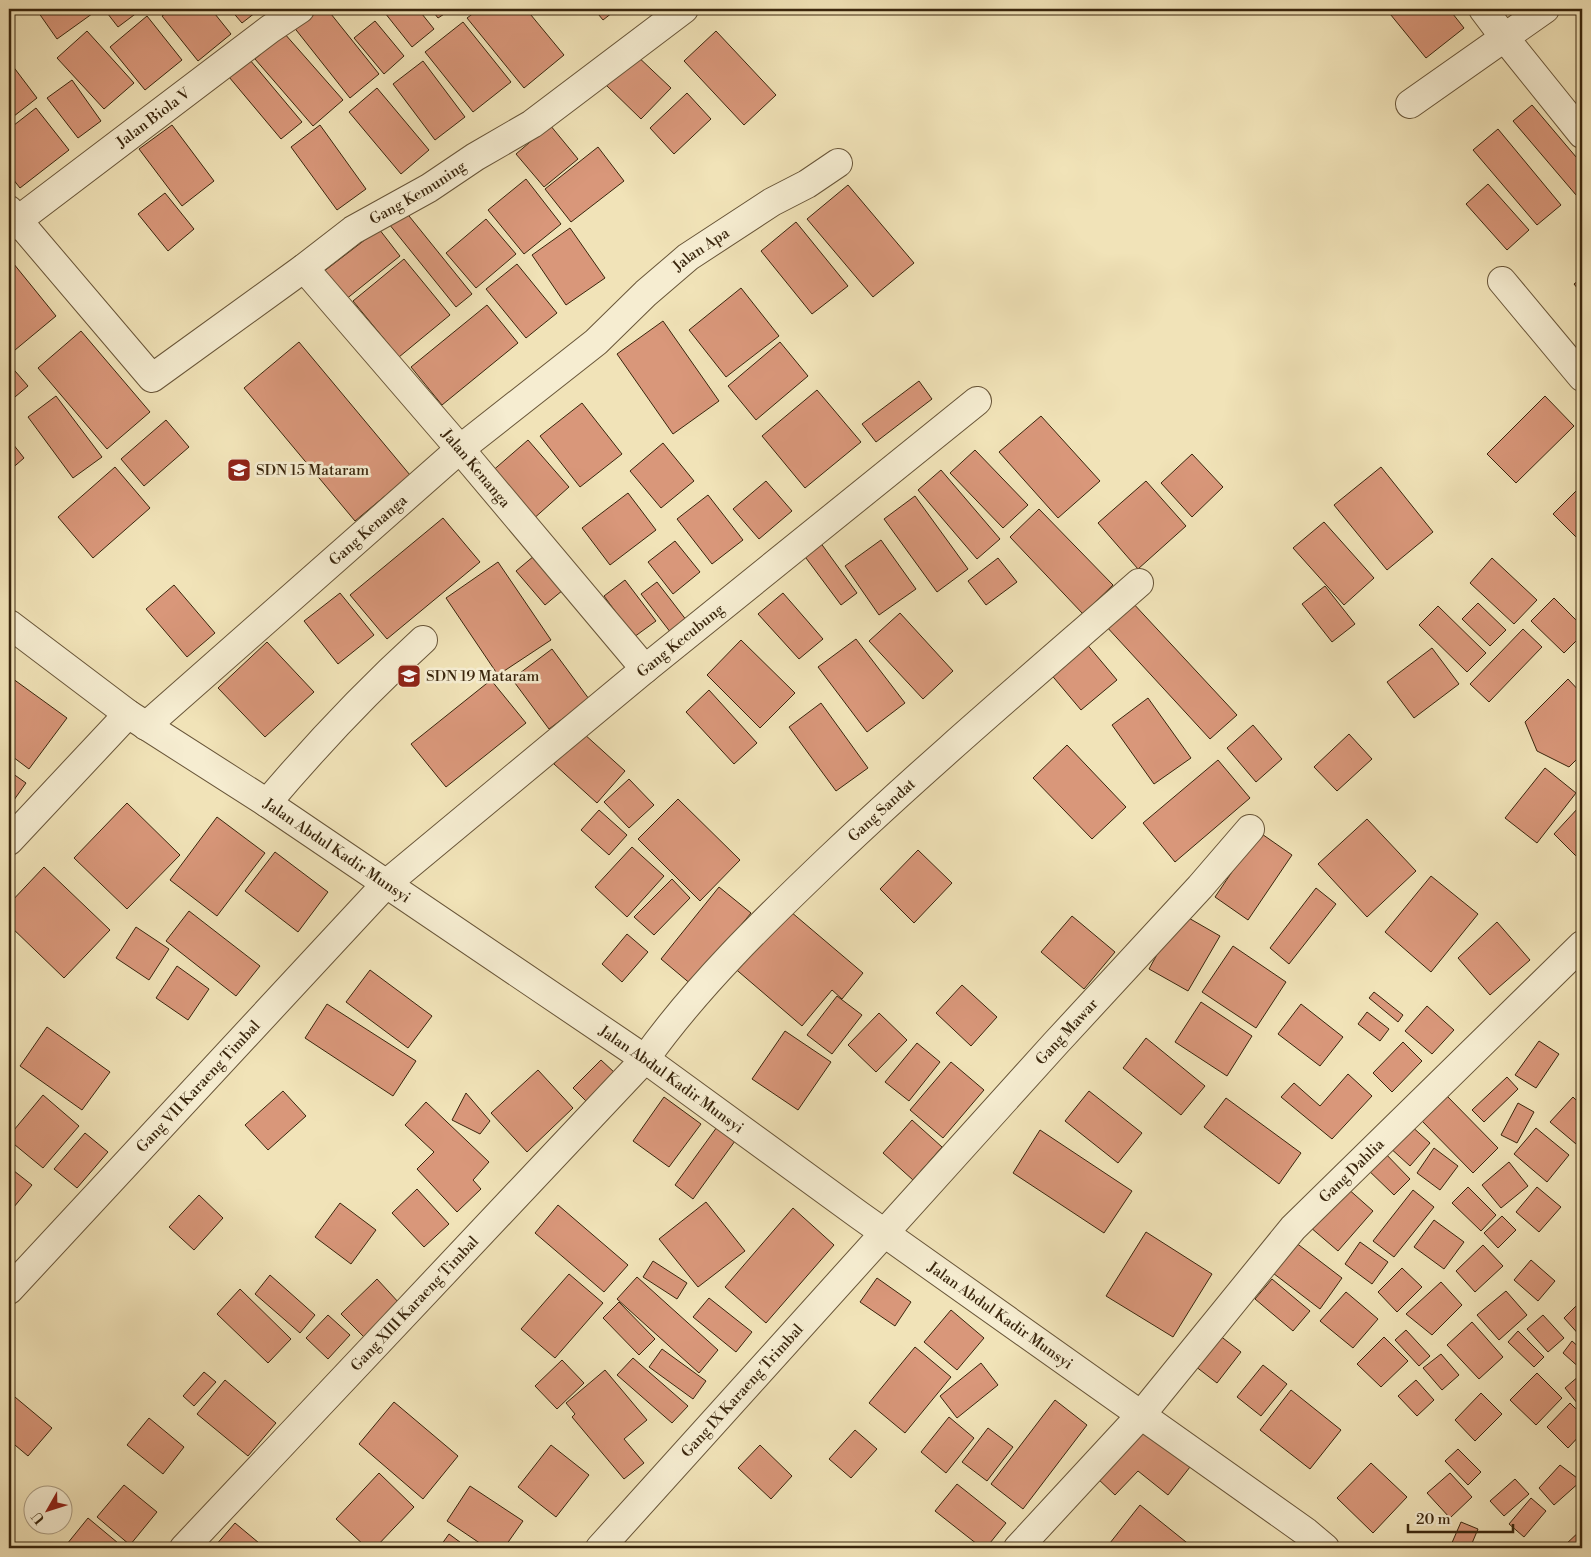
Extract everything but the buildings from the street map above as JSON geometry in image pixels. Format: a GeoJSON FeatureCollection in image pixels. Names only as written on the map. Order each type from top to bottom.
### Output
{"type":"FeatureCollection","features":[{"type":"Feature","properties":{"kind":"street","name":"Jalan Biola V"},"geometry":{"type":"LineString","coordinates":[[11,219],[300,9]]}},
{"type":"Feature","properties":{"kind":"street","name":"Gang Kemuning"},"geometry":{"type":"LineString","coordinates":[[11,219],[152,378],[372,218],[429,188],[475,156],[532,124],[684,9]]}},
{"type":"Feature","properties":{"kind":"street"},"geometry":{"type":"LineString","coordinates":[[1483,9],[1582,134]]}},
{"type":"Feature","properties":{"kind":"street"},"geometry":{"type":"LineString","coordinates":[[1410,104],[1544,9]]}},
{"type":"Feature","properties":{"kind":"street","name":"Jalan Apa"},"geometry":{"type":"LineString","coordinates":[[596,342],[646,293],[688,257],[772,202],[807,184],[829,169]]}},
{"type":"Feature","properties":{"kind":"street","name":"Jalan Kenanga"},"geometry":{"type":"LineString","coordinates":[[304,268],[460,449],[645,669]]}},
{"type":"Feature","properties":{"kind":"street"},"geometry":{"type":"LineString","coordinates":[[1502,281],[1582,376]]}},
{"type":"Feature","properties":{"kind":"street","name":"Gang Kenanga"},"geometry":{"type":"LineString","coordinates":[[9,841],[137,720],[460,449],[596,342]]}},
{"type":"Feature","properties":{"kind":"street","name":"Gang Kecubung"},"geometry":{"type":"LineString","coordinates":[[386,884],[645,669],[977,401]]}},
{"type":"Feature","properties":{"kind":"street","name":"Gang Sandat"},"geometry":{"type":"LineString","coordinates":[[645,1059],[672,1021],[757,927],[892,798],[1140,583]]}},
{"type":"Feature","properties":{"kind":"street","name":"Jalan Abdul Kadir Munsyi"},"geometry":{"type":"LineString","coordinates":[[9,624],[137,720],[267,803],[645,1059],[886,1234],[1306,1532],[1325,1548]]}},
{"type":"Feature","properties":{"kind":"street"},"geometry":{"type":"LineString","coordinates":[[267,803],[320,741],[367,692],[423,640]]}},
{"type":"Feature","properties":{"kind":"street","name":"Gang Mawar"},"geometry":{"type":"LineString","coordinates":[[886,1234],[1055,1044],[1200,887],[1250,829]]}},
{"type":"Feature","properties":{"kind":"street","name":"Gang VII Karaeng Timbal"},"geometry":{"type":"LineString","coordinates":[[9,1290],[386,884]]}},
{"type":"Feature","properties":{"kind":"street","name":"Gang Dahlia"},"geometry":{"type":"LineString","coordinates":[[1018,1548],[1141,1415],[1293,1228],[1582,945]]}},
{"type":"Feature","properties":{"kind":"street","name":"Gang XIII Karaeng Timbal"},"geometry":{"type":"LineString","coordinates":[[184,1548],[645,1059]]}},
{"type":"Feature","properties":{"kind":"street","name":"Gang IX Karaeng Trimbal"},"geometry":{"type":"LineString","coordinates":[[600,1548],[886,1234]]}},
{"type":"Feature","properties":{"kind":"place","name":"SDN 15 Mataram"},"geometry":{"type":"Point","coordinates":[239,470]}},
{"type":"Feature","properties":{"kind":"place","name":"SDN 19 Mataram"},"geometry":{"type":"Point","coordinates":[409,676]}}]}
